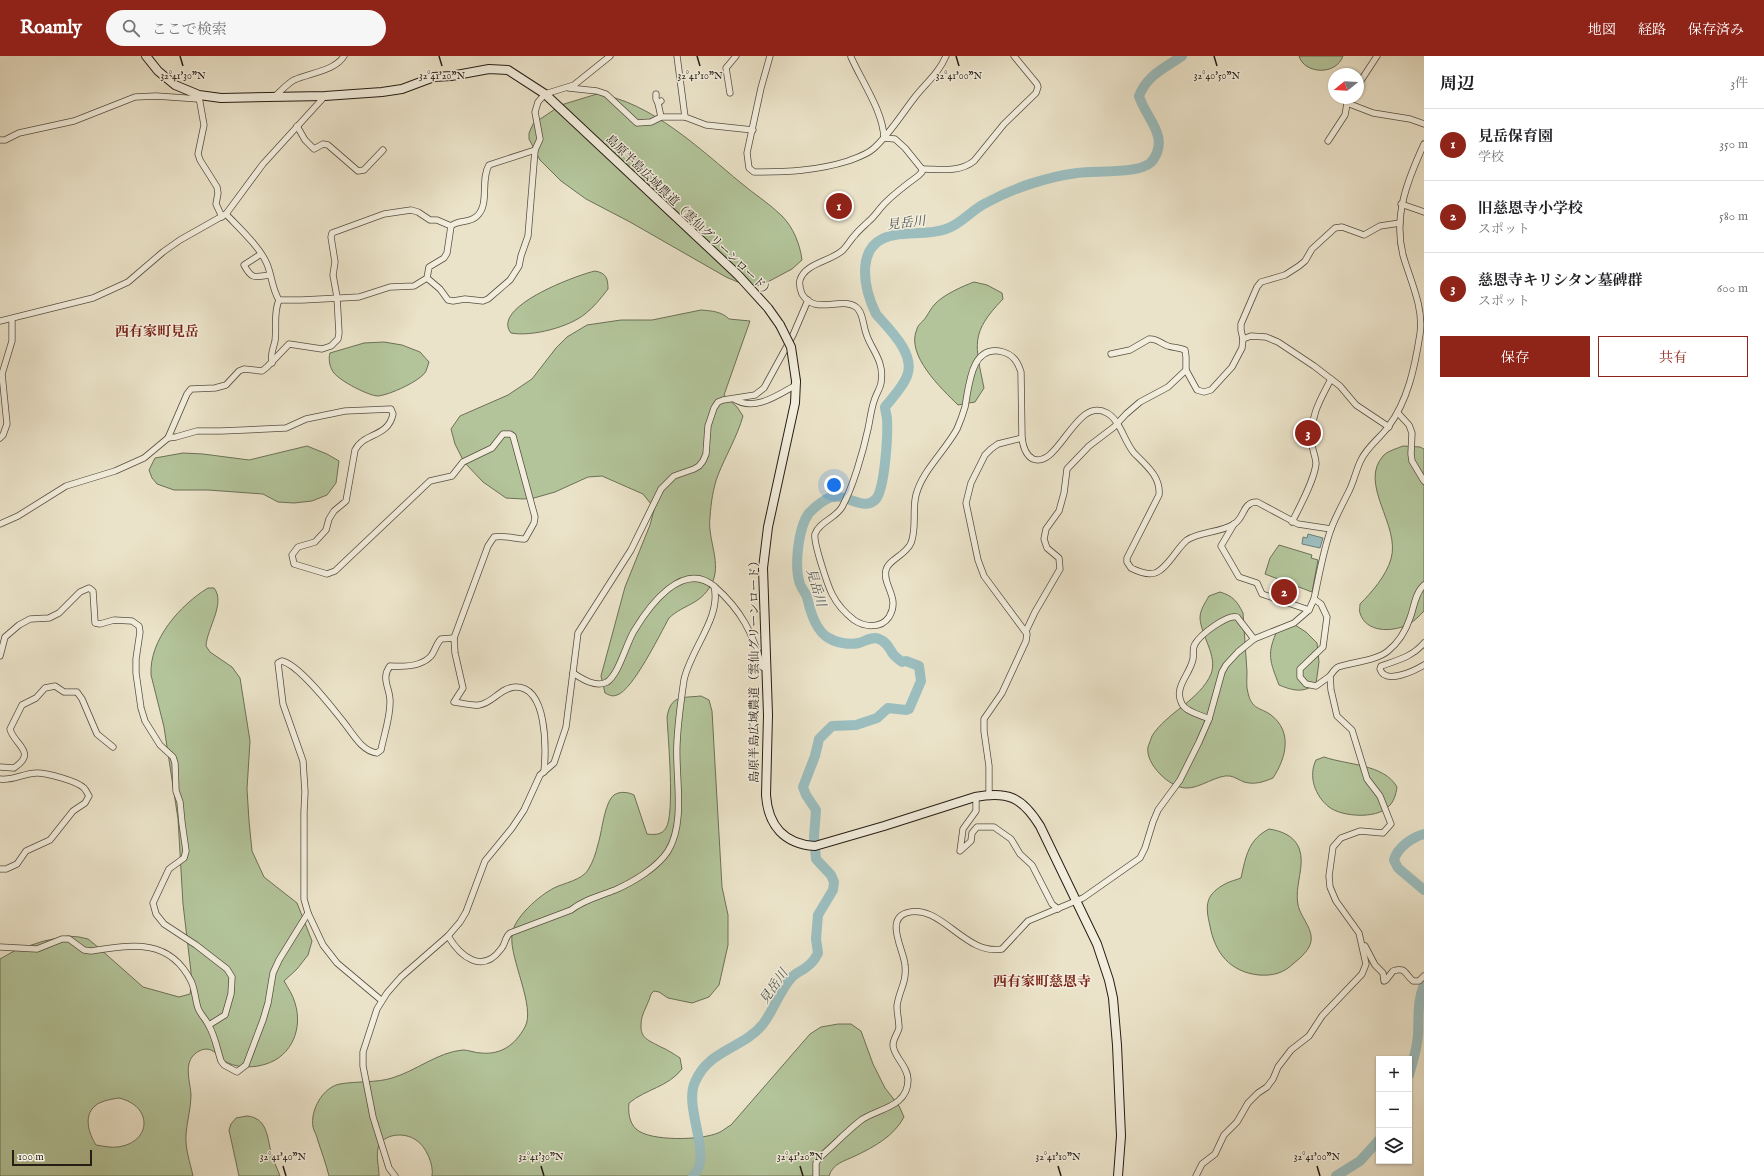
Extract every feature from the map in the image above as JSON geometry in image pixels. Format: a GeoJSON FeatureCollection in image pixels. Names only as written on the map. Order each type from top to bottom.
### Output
{"type":"FeatureCollection","features":[{"type":"Feature","properties":{"kind":"street","name":"島原半島広域農道（雲仙グリーンロード）"},"geometry":{"type":"LineString","coordinates":[[146,56],[165,78],[199,97],[325,96],[392,91],[434,77],[451,76],[490,69],[499,68],[515,74],[545,94],[738,275],[768,308],[780,325],[791,347],[796,383],[792,419],[765,549],[763,590],[767,670],[766,795],[768,809],[772,820],[784,835],[794,842],[810,846],[825,844],[976,797],[989,795],[1006,795],[1015,798],[1031,813],[1040,826],[1104,961],[1113,998],[1117,1045],[1121,1136],[1118,1176]]}},
{"type":"Feature","properties":{"kind":"street"},"geometry":{"type":"LineString","coordinates":[[275,96],[292,81],[330,67],[338,63],[344,56]]}},
{"type":"Feature","properties":{"kind":"street"},"geometry":{"type":"LineString","coordinates":[[569,88],[610,56]]}},
{"type":"Feature","properties":{"kind":"street"},"geometry":{"type":"LineString","coordinates":[[677,56],[685,116]]}},
{"type":"Feature","properties":{"kind":"street"},"geometry":{"type":"LineString","coordinates":[[730,93],[726,68],[736,56]]}},
{"type":"Feature","properties":{"kind":"street"},"geometry":{"type":"LineString","coordinates":[[770,56],[761,88],[747,160],[749,168],[754,172],[790,172],[811,170],[832,166],[871,151],[884,138],[920,90],[938,72],[946,56]]}},
{"type":"Feature","properties":{"kind":"street"},"geometry":{"type":"LineString","coordinates":[[922,169],[956,169],[968,166],[974,161],[1004,124],[1036,93],[1038,87],[1014,56]]}},
{"type":"Feature","properties":{"kind":"street"},"geometry":{"type":"LineString","coordinates":[[1364,75],[1376,56]]}},
{"type":"Feature","properties":{"kind":"street"},"geometry":{"type":"LineString","coordinates":[[851,57],[876,109],[884,129],[884,138]]}},
{"type":"Feature","properties":{"kind":"street"},"geometry":{"type":"LineString","coordinates":[[427,278],[440,289],[448,300],[453,302],[465,299],[483,301],[501,290],[519,266],[528,236],[535,150],[540,139],[535,117],[535,107],[545,94],[569,88],[597,91],[606,94],[637,123],[650,122],[661,117],[685,116],[706,125],[753,130]]}},
{"type":"Feature","properties":{"kind":"street"},"geometry":{"type":"LineString","coordinates":[[656,94],[656,99],[660,102],[661,117]]}},
{"type":"Feature","properties":{"kind":"street"},"geometry":{"type":"LineString","coordinates":[[0,321],[61,305],[87,300],[117,289],[128,282],[163,252],[180,240],[224,215],[263,164],[325,96]]}},
{"type":"Feature","properties":{"kind":"street"},"geometry":{"type":"LineString","coordinates":[[0,140],[20,133],[74,121],[135,97],[199,97],[204,125],[198,154],[203,166],[217,187],[218,193],[216,204],[224,215],[261,254],[267,265],[275,294],[279,300]]}},
{"type":"Feature","properties":{"kind":"street"},"geometry":{"type":"LineString","coordinates":[[1328,142],[1345,116],[1347,104]]}},
{"type":"Feature","properties":{"kind":"street"},"geometry":{"type":"LineString","coordinates":[[1354,104],[1373,113],[1410,119],[1424,124]]}},
{"type":"Feature","properties":{"kind":"street"},"geometry":{"type":"LineString","coordinates":[[298,126],[305,140],[314,149],[318,149],[324,144],[328,145],[358,171],[364,170],[383,150]]}},
{"type":"Feature","properties":{"kind":"street"},"geometry":{"type":"LineString","coordinates":[[884,138],[895,138],[906,148],[922,169]]}},
{"type":"Feature","properties":{"kind":"street"},"geometry":{"type":"LineString","coordinates":[[816,1176],[816,1163],[819,1158],[861,1120],[887,1109],[898,1101],[905,1091],[908,1081],[906,1068],[895,1053],[893,1044],[898,1027],[897,1008],[899,996],[906,982],[905,962],[896,925],[899,918],[906,913],[920,913],[934,917],[974,945],[981,948],[995,950],[1002,949],[1028,921],[1076,902],[1098,889],[1140,858],[1158,810],[1190,764],[1208,719],[1220,678],[1226,665],[1238,652],[1254,639],[1294,623],[1309,610],[1314,599],[1331,529],[1361,459],[1389,427],[1398,413],[1411,378],[1421,324],[1418,304],[1403,254],[1400,223],[1401,204],[1424,144]]}},
{"type":"Feature","properties":{"kind":"street"},"geometry":{"type":"LineString","coordinates":[[451,226],[458,222],[468,222],[473,220],[481,211],[485,174],[489,165],[535,150]]}},
{"type":"Feature","properties":{"kind":"street"},"geometry":{"type":"LineString","coordinates":[[922,169],[922,172],[918,176],[883,205],[856,233],[843,250],[831,259],[806,271],[800,282],[803,295],[808,300],[821,305],[850,304],[857,308],[861,313],[868,340],[880,360],[882,370],[880,385],[874,400],[864,445],[847,497],[840,510],[818,528],[815,534],[815,544],[831,593],[846,613],[856,622],[874,626],[881,623],[890,615],[892,599],[885,572],[887,566],[906,553],[910,546],[914,533],[914,504],[920,484],[949,442],[958,426],[964,410],[974,366],[979,358],[985,353],[1002,351],[1015,359],[1019,365],[1022,372],[1022,438],[1024,448],[1030,457],[1039,460],[1044,459],[1052,453],[1079,420],[1086,414],[1101,411],[1106,412],[1116,423],[1130,448],[1153,474],[1160,488],[1159,496],[1127,558],[1127,562],[1131,568],[1154,573],[1162,569],[1185,542],[1191,538],[1234,524]]}},
{"type":"Feature","properties":{"kind":"street"},"geometry":{"type":"LineString","coordinates":[[1401,204],[1424,212]]}},
{"type":"Feature","properties":{"kind":"street"},"geometry":{"type":"LineString","coordinates":[[0,524],[18,516],[66,486],[115,471],[144,458],[168,438],[186,394],[191,389],[221,387],[226,385],[239,371],[244,369],[262,371],[272,363],[280,352],[289,344],[322,349],[331,346],[338,339],[337,297],[333,275],[335,262],[331,237],[332,233],[384,214],[411,210],[418,212],[430,220],[437,220],[451,226]]}},
{"type":"Feature","properties":{"kind":"street"},"geometry":{"type":"LineString","coordinates":[[1111,354],[1126,352],[1149,339],[1153,339],[1168,346],[1180,348],[1185,350],[1186,370],[1197,390],[1201,392],[1208,392],[1235,363],[1242,348],[1243,339],[1241,324],[1257,287],[1261,282],[1285,275],[1299,266],[1305,261],[1312,249],[1335,228],[1342,227],[1364,236],[1380,226],[1400,223]]}},
{"type":"Feature","properties":{"kind":"street"},"geometry":{"type":"LineString","coordinates":[[279,300],[359,297],[390,287],[414,286],[427,278],[429,267],[444,258],[447,253],[451,226]]}},
{"type":"Feature","properties":{"kind":"street"},"geometry":{"type":"LineString","coordinates":[[261,254],[244,265],[249,275],[254,277],[270,275]]}},
{"type":"Feature","properties":{"kind":"street"},"geometry":{"type":"LineString","coordinates":[[272,363],[270,356],[275,341],[275,309],[279,300]]}},
{"type":"Feature","properties":{"kind":"street"},"geometry":{"type":"LineString","coordinates":[[395,1176],[389,1168],[374,1117],[363,1066],[366,1044],[372,1022],[381,1000],[401,977],[448,936],[460,922],[466,912],[485,861],[520,816],[540,775],[552,767],[558,754],[566,727],[578,633],[630,550],[661,489],[674,476],[699,466],[706,454],[708,426],[714,408],[718,402],[755,395],[764,388],[793,335],[808,300]]}},
{"type":"Feature","properties":{"kind":"street"},"geometry":{"type":"LineString","coordinates":[[0,438],[7,424],[2,374],[12,341],[12,319]]}},
{"type":"Feature","properties":{"kind":"street"},"geometry":{"type":"LineString","coordinates":[[1243,339],[1251,336],[1266,337],[1278,342],[1331,379],[1340,386],[1356,405],[1389,427]]}},
{"type":"Feature","properties":{"kind":"street"},"geometry":{"type":"LineString","coordinates":[[989,795],[989,757],[984,731],[984,719],[1002,694],[1026,641],[1026,631],[1035,612],[1060,569],[1059,558],[1047,548],[1044,539],[1046,529],[1059,511],[1064,493],[1067,469],[1089,446],[1114,427],[1116,423],[1140,402],[1168,387],[1186,370]]}},
{"type":"Feature","properties":{"kind":"street"},"geometry":{"type":"LineString","coordinates":[[1292,522],[1305,497],[1315,466],[1312,450],[1313,418],[1331,379]]}},
{"type":"Feature","properties":{"kind":"street"},"geometry":{"type":"LineString","coordinates":[[734,399],[745,404],[761,402],[773,398],[796,383]]}},
{"type":"Feature","properties":{"kind":"street"},"geometry":{"type":"LineString","coordinates":[[168,438],[197,431],[286,428],[306,419],[345,411],[391,409],[393,414],[392,420],[384,431],[358,443],[355,450],[346,501],[334,511],[329,519],[326,530],[316,542],[298,546],[292,555],[294,564],[326,574],[335,571],[430,481],[452,476],[463,462],[492,448],[503,434],[510,434],[514,436],[535,517],[534,523],[525,538],[515,539],[501,536],[494,537],[488,546],[454,638],[455,653],[463,688],[454,702],[478,705],[489,701],[504,690],[514,687],[523,688],[532,694],[542,718],[545,737],[544,772]]}},
{"type":"Feature","properties":{"kind":"street"},"geometry":{"type":"LineString","coordinates":[[1398,413],[1409,425],[1412,432],[1412,461],[1424,481]]}},
{"type":"Feature","properties":{"kind":"street"},"geometry":{"type":"LineString","coordinates":[[1022,438],[998,444],[985,455],[971,483],[966,503],[978,560],[984,576],[989,585],[1026,631]]}},
{"type":"Feature","properties":{"kind":"street"},"geometry":{"type":"LineString","coordinates":[[1309,610],[1262,594],[1257,583],[1239,577],[1221,546],[1246,506],[1252,502],[1257,502],[1292,522],[1304,526],[1331,529]]}},
{"type":"Feature","properties":{"kind":"street"},"geometry":{"type":"LineString","coordinates":[[573,673],[592,683],[603,684],[608,681],[614,674],[634,632],[651,609],[668,589],[678,582],[692,578],[708,582],[724,595],[749,627],[762,667],[767,670]]}},
{"type":"Feature","properties":{"kind":"street"},"geometry":{"type":"LineString","coordinates":[[1314,599],[1321,604],[1327,617],[1322,647],[1300,669],[1300,677],[1306,684],[1316,686],[1330,676],[1337,668],[1352,665],[1387,652],[1395,644],[1410,619],[1417,596],[1424,585]]}},
{"type":"Feature","properties":{"kind":"street"},"geometry":{"type":"LineString","coordinates":[[448,936],[454,946],[471,960],[483,962],[500,951],[510,933],[571,910],[578,904],[617,889],[653,867],[668,851],[674,840],[678,813],[677,743],[686,673],[713,611],[715,599],[714,586]]}},
{"type":"Feature","properties":{"kind":"street"},"geometry":{"type":"LineString","coordinates":[[0,656],[5,637],[19,625],[30,619],[49,618],[59,613],[80,592],[89,588],[93,591],[95,623],[100,624],[114,620],[132,621],[138,626],[140,632],[136,659],[136,673],[141,708],[145,721],[160,746],[173,757],[175,763],[176,791],[180,802],[186,852],[184,858],[169,869],[153,906],[156,914],[164,924],[196,944],[227,969],[232,977],[231,994],[225,1015],[209,1026]]}},
{"type":"Feature","properties":{"kind":"street"},"geometry":{"type":"LineString","coordinates":[[1208,719],[1184,706],[1179,693],[1181,685],[1190,667],[1195,644],[1214,627],[1232,617],[1237,617],[1254,639]]}},
{"type":"Feature","properties":{"kind":"street"},"geometry":{"type":"LineString","coordinates":[[381,1000],[337,963],[323,945],[308,913],[304,899],[304,762],[283,704],[278,663],[282,661],[289,663],[303,676],[342,719],[360,743],[371,752],[377,753],[381,750],[390,702],[385,672],[390,666],[402,667],[424,662],[432,655],[441,639],[454,638]]}},
{"type":"Feature","properties":{"kind":"street"},"geometry":{"type":"LineString","coordinates":[[1424,643],[1418,651],[1407,658],[1381,666],[1380,669],[1381,673],[1385,677],[1393,677],[1424,665]]}},
{"type":"Feature","properties":{"kind":"street"},"geometry":{"type":"LineString","coordinates":[[1330,676],[1331,690],[1337,716],[1352,730],[1367,778],[1380,796],[1391,824],[1383,833],[1360,832],[1341,838],[1333,847],[1329,876],[1330,887],[1336,902],[1362,937],[1366,951],[1375,966],[1383,973],[1384,981],[1392,971],[1400,969],[1405,971],[1413,981],[1419,981],[1424,976]]}},
{"type":"Feature","properties":{"kind":"street"},"geometry":{"type":"LineString","coordinates":[[0,767],[14,768],[21,764],[25,756],[21,744],[11,734],[10,729],[22,705],[36,698],[45,688],[55,686],[64,692],[78,692],[97,734],[113,747]]}},
{"type":"Feature","properties":{"kind":"street"},"geometry":{"type":"LineString","coordinates":[[0,779],[8,780],[36,772],[78,783],[85,788],[89,796],[85,803],[73,811],[50,840],[26,851],[17,864],[6,869],[0,869]]}},
{"type":"Feature","properties":{"kind":"street"},"geometry":{"type":"LineString","coordinates":[[976,797],[976,811],[963,828],[960,851],[971,841],[972,833],[977,827],[994,827],[1011,838],[1020,854],[1032,865],[1052,904],[1058,909]]}},
{"type":"Feature","properties":{"kind":"street"},"geometry":{"type":"LineString","coordinates":[[0,947],[37,949],[62,939],[69,939],[84,950],[141,945],[153,947],[169,955],[192,981],[198,1009],[209,1026],[224,1065],[237,1072],[243,1069],[246,1065],[268,1003],[273,973],[279,960],[308,913]]}},
{"type":"Feature","properties":{"kind":"street"},"geometry":{"type":"LineString","coordinates":[[1196,1176],[1202,1164],[1215,1154],[1224,1135],[1237,1122],[1248,1103],[1258,1093],[1267,1087],[1273,1079],[1278,1067],[1287,1056],[1309,1036],[1322,1016],[1362,974],[1366,964],[1359,934]]}},
{"type":"Feature","properties":{"kind":"green space"},"geometry":{"type":"Polygon","coordinates":[[[1299,56],[1343,56],[1334,67],[1328,68],[1327,70],[1313,69],[1302,62],[1299,56]]]}},
{"type":"Feature","properties":{"kind":"green space"},"geometry":{"type":"Polygon","coordinates":[[[597,94],[617,98],[636,106],[674,129],[692,142],[786,220],[798,242],[802,260],[792,269],[762,285],[747,286],[726,277],[630,222],[586,199],[561,181],[540,160],[529,139],[529,133],[533,124],[561,105],[597,94]]]}},
{"type":"Feature","properties":{"kind":"green space"},"geometry":{"type":"Polygon","coordinates":[[[595,271],[602,273],[606,277],[608,289],[585,314],[570,323],[550,330],[529,334],[511,333],[508,323],[513,313],[524,303],[555,286],[595,271]]]}},
{"type":"Feature","properties":{"kind":"green space"},"geometry":{"type":"Polygon","coordinates":[[[974,282],[987,285],[1002,293],[1003,299],[992,311],[980,330],[977,349],[984,388],[975,402],[958,405],[927,371],[916,350],[915,339],[918,327],[935,304],[948,294],[974,282]]]}},
{"type":"Feature","properties":{"kind":"green space"},"geometry":{"type":"Polygon","coordinates":[[[701,310],[719,313],[729,319],[750,321],[724,395],[737,407],[743,416],[738,431],[718,475],[712,496],[710,526],[715,560],[714,577],[707,592],[702,597],[669,618],[646,661],[631,683],[617,695],[611,696],[605,693],[601,676],[625,587],[650,525],[654,510],[651,504],[643,494],[602,476],[588,477],[555,492],[534,498],[506,498],[483,482],[464,462],[455,444],[451,429],[460,416],[508,395],[532,379],[556,348],[567,337],[587,325],[621,320],[652,320],[701,310]]]}},
{"type":"Feature","properties":{"kind":"green space"},"geometry":{"type":"Polygon","coordinates":[[[384,342],[402,345],[420,352],[429,362],[423,375],[404,387],[378,396],[368,394],[342,380],[330,366],[330,353],[364,343],[384,342]]]}},
{"type":"Feature","properties":{"kind":"green space"},"geometry":{"type":"Polygon","coordinates":[[[307,446],[327,454],[339,461],[336,483],[327,495],[312,501],[294,503],[278,502],[263,494],[208,490],[174,490],[157,484],[152,478],[149,470],[155,458],[183,453],[249,460],[307,446]]]}},
{"type":"Feature","properties":{"kind":"green space"},"geometry":{"type":"Polygon","coordinates":[[[1403,446],[1420,447],[1424,449],[1424,611],[1414,621],[1407,625],[1387,630],[1374,627],[1363,620],[1360,613],[1360,604],[1382,578],[1391,559],[1392,546],[1390,532],[1377,491],[1375,478],[1377,466],[1384,455],[1403,446]]]}},
{"type":"Feature","properties":{"kind":"green space"},"geometry":{"type":"Polygon","coordinates":[[[1279,545],[1312,555],[1311,558],[1318,560],[1312,592],[1265,574],[1270,558],[1279,545]]]}},
{"type":"Feature","properties":{"kind":"green space"},"geometry":{"type":"Polygon","coordinates":[[[208,588],[214,588],[218,601],[206,646],[210,652],[232,667],[240,678],[250,741],[247,789],[252,851],[264,877],[297,903],[312,941],[308,955],[297,969],[284,981],[293,997],[297,1012],[298,1022],[293,1040],[283,1055],[266,1064],[257,1066],[242,1067],[232,1065],[224,1061],[212,1050],[208,1049],[199,1051],[190,1060],[188,1071],[191,1100],[186,1140],[193,1176],[0,1176],[0,959],[16,950],[44,941],[68,936],[79,937],[88,939],[143,987],[179,997],[190,994],[191,972],[183,904],[178,819],[164,727],[151,675],[155,649],[161,637],[177,614],[197,595],[208,588]],[[119,1098],[106,1100],[91,1110],[88,1125],[91,1136],[96,1145],[118,1147],[129,1144],[137,1138],[142,1131],[144,1124],[143,1116],[138,1108],[130,1102],[119,1098]]]}},
{"type":"Feature","properties":{"kind":"green space"},"geometry":{"type":"Polygon","coordinates":[[[1220,592],[1228,595],[1234,600],[1239,605],[1243,613],[1248,693],[1254,705],[1267,712],[1278,722],[1285,737],[1284,754],[1278,770],[1273,778],[1266,781],[1259,783],[1248,783],[1232,776],[1225,776],[1191,788],[1180,787],[1166,780],[1154,767],[1150,761],[1148,747],[1152,736],[1158,728],[1199,691],[1211,674],[1213,667],[1211,653],[1203,632],[1200,615],[1209,596],[1220,592]]]}},
{"type":"Feature","properties":{"kind":"green space"},"geometry":{"type":"Polygon","coordinates":[[[1295,625],[1306,632],[1317,643],[1319,662],[1316,684],[1303,690],[1289,689],[1279,685],[1273,670],[1271,657],[1272,645],[1278,629],[1295,625]]]}},
{"type":"Feature","properties":{"kind":"green space"},"geometry":{"type":"Polygon","coordinates":[[[701,696],[709,700],[712,711],[722,887],[728,915],[728,945],[719,985],[709,997],[692,1003],[668,998],[659,992],[654,991],[651,994],[642,1017],[642,1034],[647,1040],[680,1058],[682,1069],[664,1084],[642,1094],[629,1103],[630,1120],[636,1129],[643,1133],[664,1138],[700,1137],[718,1133],[731,1125],[810,1034],[821,1027],[838,1024],[851,1024],[861,1031],[873,1064],[885,1088],[899,1106],[904,1117],[900,1124],[895,1130],[876,1145],[836,1165],[829,1176],[432,1176],[430,1161],[426,1151],[420,1143],[411,1137],[395,1135],[384,1139],[378,1148],[377,1158],[379,1176],[329,1176],[313,1127],[316,1107],[323,1094],[328,1090],[340,1084],[380,1081],[392,1078],[454,1051],[468,1050],[479,1053],[495,1052],[507,1048],[517,1039],[525,1027],[527,1007],[512,945],[512,935],[517,921],[535,901],[548,891],[577,879],[588,870],[593,861],[608,804],[614,795],[624,792],[634,795],[647,834],[658,834],[666,828],[669,820],[671,792],[667,717],[674,701],[683,698],[701,696]]]}},
{"type":"Feature","properties":{"kind":"green space"},"geometry":{"type":"Polygon","coordinates":[[[1324,757],[1364,766],[1391,779],[1397,787],[1392,803],[1383,811],[1367,815],[1350,815],[1329,807],[1317,792],[1313,779],[1316,760],[1324,757]]]}},
{"type":"Feature","properties":{"kind":"green space"},"geometry":{"type":"Polygon","coordinates":[[[1269,829],[1291,837],[1299,848],[1301,855],[1301,868],[1297,898],[1298,905],[1310,931],[1311,941],[1304,954],[1286,969],[1274,974],[1259,975],[1240,970],[1226,960],[1220,953],[1212,936],[1207,906],[1208,901],[1214,891],[1227,883],[1241,878],[1249,849],[1256,838],[1269,829]]]}},
{"type":"Feature","properties":{"kind":"green space"},"geometry":{"type":"Polygon","coordinates":[[[247,1116],[254,1117],[259,1120],[265,1129],[272,1155],[280,1176],[239,1176],[229,1130],[231,1124],[236,1118],[247,1116]]]}},
{"type":"Feature","properties":{"kind":"water"},"geometry":{"type":"Polygon","coordinates":[[[1308,534],[1323,538],[1320,548],[1302,544],[1303,537],[1307,538],[1308,534]]]}},
{"type":"Feature","properties":{"kind":"waterway","name":"見岳川"},"geometry":{"type":"LineString","coordinates":[[693,1176],[699,1168],[700,1145],[692,1093],[695,1082],[701,1071],[717,1056],[746,1039],[763,1024],[787,982],[810,964],[818,953],[816,939],[818,915],[833,890],[834,882],[831,875],[816,859],[814,837],[816,810],[806,795],[803,787],[815,756],[819,739],[832,726],[856,725],[877,718],[888,708],[909,709],[921,681],[919,666],[906,661],[902,662],[894,655],[888,645],[882,640],[874,638],[855,644],[847,644],[834,641],[823,634],[816,625],[807,597],[798,577],[798,548],[802,528],[809,513],[823,501],[832,497],[846,498],[865,504],[871,503],[876,499],[882,484],[884,473],[887,426],[885,407],[905,380],[909,368],[908,359],[900,342],[876,314],[871,303],[865,279],[865,267],[868,256],[873,246],[882,239],[901,234],[940,231],[952,227],[986,203],[1030,184],[1066,175],[1085,172],[1129,170],[1148,165],[1158,151],[1158,135],[1139,96],[1142,89],[1152,77],[1182,56]]}},
{"type":"Feature","properties":{"kind":"waterway"},"geometry":{"type":"LineString","coordinates":[[1424,834],[1402,847],[1398,851],[1394,860],[1398,868],[1424,890]]}},
{"type":"Feature","properties":{"kind":"waterway"},"geometry":{"type":"LineString","coordinates":[[1412,1064],[1417,1045],[1419,1003],[1424,985]]}},
{"type":"Feature","properties":{"kind":"waterway"},"geometry":{"type":"LineString","coordinates":[[1336,1176],[1360,1161],[1376,1143]]}},
{"type":"Feature","properties":{"kind":"place","name":"見岳保育園"},"geometry":{"type":"Point","coordinates":[839,206]}},
{"type":"Feature","properties":{"kind":"place","name":"慈恩寺キリシタン墓碑群"},"geometry":{"type":"Point","coordinates":[1308,433]}},
{"type":"Feature","properties":{"kind":"place","name":"旧慈恩寺小学校"},"geometry":{"type":"Point","coordinates":[1284,592]}},
{"type":"Feature","properties":{"kind":"district","name":"西有家町見岳"},"geometry":{"type":"Point","coordinates":[157,331]}},
{"type":"Feature","properties":{"kind":"district","name":"西有家町慈恩寺"},"geometry":{"type":"Point","coordinates":[1042,981]}}]}
